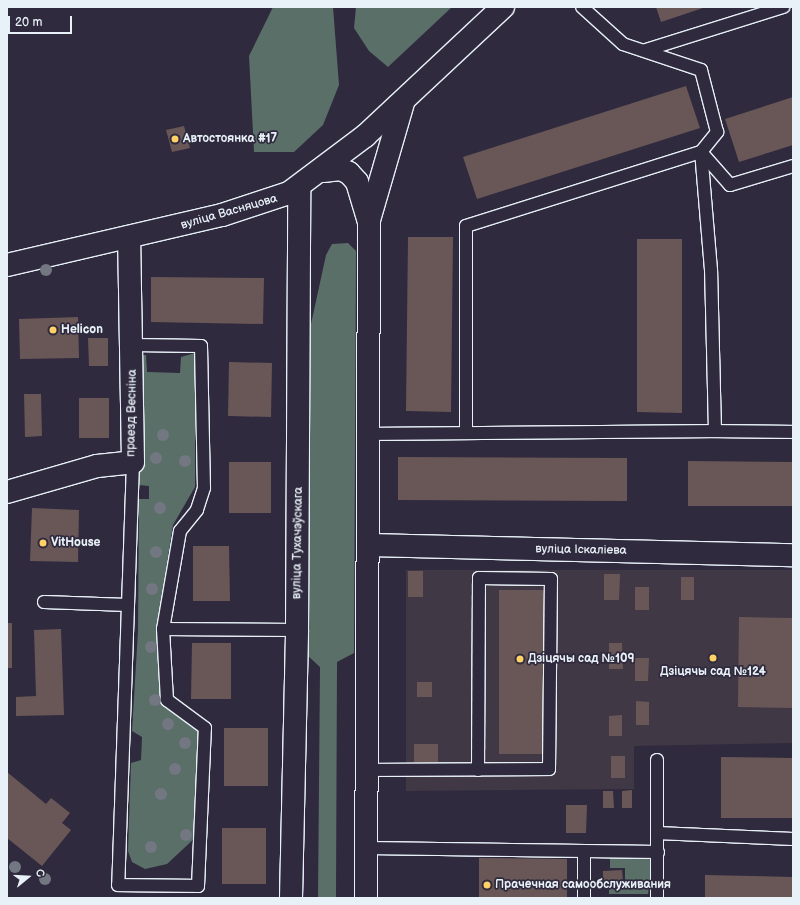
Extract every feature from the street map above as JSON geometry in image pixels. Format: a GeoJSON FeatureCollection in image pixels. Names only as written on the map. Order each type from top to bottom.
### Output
{"type":"FeatureCollection","features":[{"type":"Feature","properties":{"kind":"street","name":"вуліца Васняцова"},"geometry":{"type":"LineString","coordinates":[[7,265],[254,207],[299,188],[323,171],[403,103],[504,7]]}},
{"type":"Feature","properties":{"kind":"street"},"geometry":{"type":"LineString","coordinates":[[366,898],[370,434],[368,222],[403,103]]}},
{"type":"Feature","properties":{"kind":"street"},"geometry":{"type":"LineString","coordinates":[[323,171],[341,169],[353,178],[368,222]]}},
{"type":"Feature","properties":{"kind":"street","name":"вуліца Тухачэўскага"},"geometry":{"type":"LineString","coordinates":[[291,898],[297,630],[299,188]]}},
{"type":"Feature","properties":{"kind":"street","name":"праезд Весніна"},"geometry":{"type":"LineString","coordinates":[[7,492],[97,466],[133,462],[133,345],[129,237]]}},
{"type":"Feature","properties":{"kind":"street","name":"вуліца Іскаліева"},"geometry":{"type":"LineString","coordinates":[[369,545],[793,555]]}},
{"type":"Feature","properties":{"kind":"lane"},"geometry":{"type":"LineString","coordinates":[[466,432],[466,226],[702,152],[717,132],[701,70],[646,50],[623,44],[582,7]]}},
{"type":"Feature","properties":{"kind":"lane"},"geometry":{"type":"LineString","coordinates":[[646,50],[783,7]]}},
{"type":"Feature","properties":{"kind":"lane"},"geometry":{"type":"LineString","coordinates":[[702,152],[730,185],[793,166]]}},
{"type":"Feature","properties":{"kind":"lane"},"geometry":{"type":"LineString","coordinates":[[702,152],[711,270],[715,431]]}},
{"type":"Feature","properties":{"kind":"lane"},"geometry":{"type":"LineString","coordinates":[[133,345],[201,346],[204,488],[197,510],[180,531],[164,628],[167,700],[204,728],[198,886],[118,884],[133,462]]}},
{"type":"Feature","properties":{"kind":"lane"},"geometry":{"type":"LineString","coordinates":[[370,434],[466,432],[661,434],[715,431],[793,432]]}},
{"type":"Feature","properties":{"kind":"lane"},"geometry":{"type":"LineString","coordinates":[[367,770],[478,770],[549,769],[551,579],[480,578],[478,770]]}},
{"type":"Feature","properties":{"kind":"lane"},"geometry":{"type":"LineString","coordinates":[[44,602],[128,605]]}},
{"type":"Feature","properties":{"kind":"lane"},"geometry":{"type":"LineString","coordinates":[[164,628],[297,630]]}},
{"type":"Feature","properties":{"kind":"lane"},"geometry":{"type":"LineString","coordinates":[[657,760],[657,898]]}},
{"type":"Feature","properties":{"kind":"lane"},"geometry":{"type":"LineString","coordinates":[[657,833],[793,839]]}},
{"type":"Feature","properties":{"kind":"lane"},"geometry":{"type":"LineString","coordinates":[[366,848],[658,852]]}},
{"type":"Feature","properties":{"kind":"lane"},"geometry":{"type":"LineString","coordinates":[[584,851],[584,898]]}},
{"type":"Feature","properties":{"kind":"shaded area","name":"Дзіцячы сад №109"},"geometry":{"type":"Polygon","coordinates":[[[406,570],[793,570],[793,743],[634,746],[634,789],[406,791],[406,570]]]}},
{"type":"Feature","properties":{"kind":"green space"},"geometry":{"type":"Polygon","coordinates":[[[273,7],[333,7],[339,85],[323,125],[294,152],[254,152],[249,56],[273,7]]]}},
{"type":"Feature","properties":{"kind":"green space"},"geometry":{"type":"Polygon","coordinates":[[[356,7],[452,7],[388,67],[369,51],[354,28],[356,7]]]}},
{"type":"Feature","properties":{"kind":"green space"},"geometry":{"type":"Polygon","coordinates":[[[348,243],[356,251],[354,653],[337,662],[336,898],[318,898],[320,667],[307,655],[311,324],[326,255],[332,244],[348,243]]]}},
{"type":"Feature","properties":{"kind":"green space"},"geometry":{"type":"Polygon","coordinates":[[[195,353],[195,487],[173,525],[159,614],[162,700],[200,731],[196,837],[167,864],[145,869],[132,862],[128,851],[131,763],[141,760],[142,737],[132,731],[138,631],[139,499],[149,499],[149,486],[139,485],[139,355],[146,355],[147,372],[180,373],[181,357],[195,353]]]}},
{"type":"Feature","properties":{"kind":"green space"},"geometry":{"type":"Polygon","coordinates":[[[610,855],[649,858],[652,864],[648,894],[609,894],[609,884],[625,883],[625,868],[610,868],[610,855]]]}},
{"type":"Feature","properties":{"kind":"building"},"geometry":{"type":"Polygon","coordinates":[[[656,7],[706,7],[661,22],[656,7]]]}},
{"type":"Feature","properties":{"kind":"building"},"geometry":{"type":"Polygon","coordinates":[[[686,86],[700,128],[477,199],[463,157],[686,86]]]}},
{"type":"Feature","properties":{"kind":"building"},"geometry":{"type":"Polygon","coordinates":[[[793,97],[793,145],[739,162],[725,119],[793,97]]]}},
{"type":"Feature","properties":{"kind":"building"},"geometry":{"type":"Polygon","coordinates":[[[184,126],[190,148],[172,152],[166,130],[184,126]]]}},
{"type":"Feature","properties":{"kind":"building"},"geometry":{"type":"Polygon","coordinates":[[[408,237],[453,237],[451,412],[406,411],[408,237]]]}},
{"type":"Feature","properties":{"kind":"building"},"geometry":{"type":"Polygon","coordinates":[[[637,239],[682,239],[682,413],[637,412],[637,239]]]}},
{"type":"Feature","properties":{"kind":"building"},"geometry":{"type":"Polygon","coordinates":[[[151,277],[264,278],[263,324],[151,322],[151,277]]]}},
{"type":"Feature","properties":{"kind":"building"},"geometry":{"type":"Polygon","coordinates":[[[78,317],[79,358],[20,359],[19,319],[78,317]]]}},
{"type":"Feature","properties":{"kind":"building"},"geometry":{"type":"Polygon","coordinates":[[[88,338],[108,338],[108,366],[89,366],[88,338]]]}},
{"type":"Feature","properties":{"kind":"building"},"geometry":{"type":"Polygon","coordinates":[[[229,362],[272,363],[271,417],[228,416],[229,362]]]}},
{"type":"Feature","properties":{"kind":"building"},"geometry":{"type":"Polygon","coordinates":[[[24,394],[41,394],[42,436],[25,437],[24,394]]]}},
{"type":"Feature","properties":{"kind":"building"},"geometry":{"type":"Polygon","coordinates":[[[79,398],[109,398],[109,438],[79,438],[79,398]]]}},
{"type":"Feature","properties":{"kind":"building"},"geometry":{"type":"Polygon","coordinates":[[[398,457],[627,458],[627,501],[398,500],[398,457]]]}},
{"type":"Feature","properties":{"kind":"building"},"geometry":{"type":"Polygon","coordinates":[[[688,461],[793,462],[793,506],[688,506],[688,461]]]}},
{"type":"Feature","properties":{"kind":"building"},"geometry":{"type":"Polygon","coordinates":[[[229,462],[271,462],[271,513],[229,513],[229,462]]]}},
{"type":"Feature","properties":{"kind":"building"},"geometry":{"type":"Polygon","coordinates":[[[32,508],[79,510],[78,562],[30,561],[32,508]]]}},
{"type":"Feature","properties":{"kind":"building"},"geometry":{"type":"Polygon","coordinates":[[[193,546],[229,546],[230,601],[193,601],[193,546]]]}},
{"type":"Feature","properties":{"kind":"building"},"geometry":{"type":"Polygon","coordinates":[[[408,571],[423,571],[423,597],[408,597],[408,571]]]}},
{"type":"Feature","properties":{"kind":"building"},"geometry":{"type":"Polygon","coordinates":[[[604,574],[620,574],[619,600],[604,600],[604,574]]]}},
{"type":"Feature","properties":{"kind":"building"},"geometry":{"type":"Polygon","coordinates":[[[681,577],[694,577],[694,600],[681,600],[681,577]]]}},
{"type":"Feature","properties":{"kind":"building"},"geometry":{"type":"Polygon","coordinates":[[[635,587],[649,587],[649,610],[635,610],[635,587]]]}},
{"type":"Feature","properties":{"kind":"building"},"geometry":{"type":"Polygon","coordinates":[[[499,590],[545,590],[545,754],[499,754],[499,590]]]}},
{"type":"Feature","properties":{"kind":"building"},"geometry":{"type":"Polygon","coordinates":[[[739,617],[793,618],[793,708],[738,707],[739,617]]]}},
{"type":"Feature","properties":{"kind":"building"},"geometry":{"type":"Polygon","coordinates":[[[7,623],[12,623],[12,668],[7,668],[7,623]]]}},
{"type":"Feature","properties":{"kind":"building"},"geometry":{"type":"Polygon","coordinates":[[[61,629],[64,715],[16,716],[16,697],[36,696],[34,630],[61,629]]]}},
{"type":"Feature","properties":{"kind":"building"},"geometry":{"type":"Polygon","coordinates":[[[192,643],[231,643],[231,699],[191,699],[192,643]]]}},
{"type":"Feature","properties":{"kind":"building"},"geometry":{"type":"Polygon","coordinates":[[[609,643],[622,643],[623,669],[609,669],[609,643]]]}},
{"type":"Feature","properties":{"kind":"building"},"geometry":{"type":"Polygon","coordinates":[[[635,658],[649,658],[648,681],[635,681],[635,658]]]}},
{"type":"Feature","properties":{"kind":"building"},"geometry":{"type":"Polygon","coordinates":[[[417,682],[432,682],[432,697],[417,697],[417,682]]]}},
{"type":"Feature","properties":{"kind":"building"},"geometry":{"type":"Polygon","coordinates":[[[636,701],[649,702],[649,725],[636,725],[636,701]]]}},
{"type":"Feature","properties":{"kind":"building"},"geometry":{"type":"Polygon","coordinates":[[[622,715],[622,736],[609,736],[609,716],[622,715]]]}},
{"type":"Feature","properties":{"kind":"building"},"geometry":{"type":"Polygon","coordinates":[[[224,728],[268,728],[268,786],[224,786],[224,728]]]}},
{"type":"Feature","properties":{"kind":"building"},"geometry":{"type":"Polygon","coordinates":[[[414,744],[438,744],[438,762],[414,762],[414,744]]]}},
{"type":"Feature","properties":{"kind":"building"},"geometry":{"type":"Polygon","coordinates":[[[611,756],[625,756],[625,778],[611,778],[611,756]]]}},
{"type":"Feature","properties":{"kind":"building"},"geometry":{"type":"Polygon","coordinates":[[[721,757],[793,758],[793,818],[721,818],[721,757]]]}},
{"type":"Feature","properties":{"kind":"building"},"geometry":{"type":"Polygon","coordinates":[[[7,772],[46,804],[51,798],[70,813],[62,823],[71,830],[42,866],[7,838],[7,772]]]}},
{"type":"Feature","properties":{"kind":"building"},"geometry":{"type":"Polygon","coordinates":[[[632,790],[632,808],[622,808],[622,791],[632,790]]]}},
{"type":"Feature","properties":{"kind":"building"},"geometry":{"type":"Polygon","coordinates":[[[603,791],[613,791],[614,808],[603,808],[603,791]]]}},
{"type":"Feature","properties":{"kind":"building"},"geometry":{"type":"Polygon","coordinates":[[[566,805],[587,805],[586,833],[566,833],[566,805]]]}},
{"type":"Feature","properties":{"kind":"building"},"geometry":{"type":"Polygon","coordinates":[[[222,828],[266,828],[266,884],[222,884],[222,828]]]}},
{"type":"Feature","properties":{"kind":"building"},"geometry":{"type":"Polygon","coordinates":[[[479,858],[567,859],[567,898],[479,898],[479,858]]]}},
{"type":"Feature","properties":{"kind":"building"},"geometry":{"type":"Polygon","coordinates":[[[622,870],[623,881],[603,882],[603,871],[622,870]]]}},
{"type":"Feature","properties":{"kind":"building"},"geometry":{"type":"Polygon","coordinates":[[[705,875],[793,877],[793,898],[705,898],[705,875]]]}},
{"type":"Feature","properties":{"kind":"place","name":"Автостоянка #17"},"geometry":{"type":"Point","coordinates":[175,139]}},
{"type":"Feature","properties":{"kind":"place","name":"Helicon"},"geometry":{"type":"Point","coordinates":[53,330]}},
{"type":"Feature","properties":{"kind":"place","name":"VitHouse"},"geometry":{"type":"Point","coordinates":[43,543]}},
{"type":"Feature","properties":{"kind":"place","name":"Дзіцячы сад №124"},"geometry":{"type":"Point","coordinates":[713,658]}},
{"type":"Feature","properties":{"kind":"place","name":"Дзіцячы сад №109"},"geometry":{"type":"Point","coordinates":[520,659]}},
{"type":"Feature","properties":{"kind":"place","name":"Прачечная самообслуживания"},"geometry":{"type":"Point","coordinates":[487,885]}}]}
